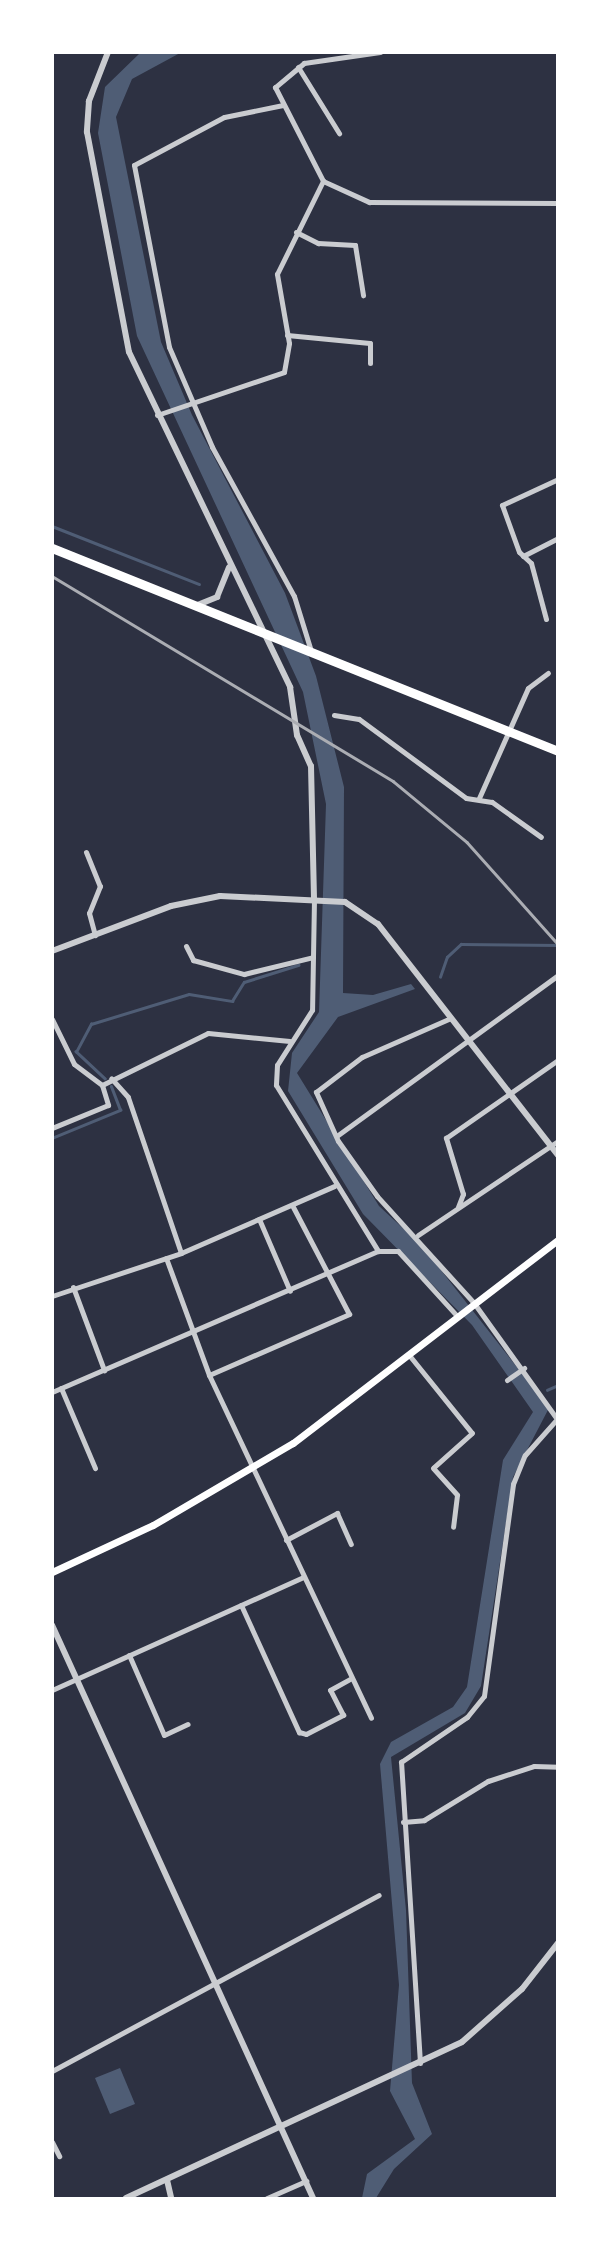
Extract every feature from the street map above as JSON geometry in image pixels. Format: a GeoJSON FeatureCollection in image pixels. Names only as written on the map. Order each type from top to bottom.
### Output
{"type":"FeatureCollection","features":[{"type":"Feature","properties":{"kind":"highway"},"geometry":{"type":"LineString","coordinates":[[52,548],[558,751]]}},
{"type":"Feature","properties":{"kind":"main road"},"geometry":{"type":"LineString","coordinates":[[52,1572],[256,1468],[558,1240]]}},
{"type":"Feature","properties":{"kind":"street"},"geometry":{"type":"LineString","coordinates":[[108,52],[89,101],[87,132],[129,352],[229,567],[290,687],[297,735],[311,766],[314,898],[312,1010],[277,1065],[276,1085],[334,1186],[378,1251]]}},
{"type":"Feature","properties":{"kind":"street"},"geometry":{"type":"LineString","coordinates":[[380,52],[298,67],[275,86],[323,181],[369,202],[558,203]]}},
{"type":"Feature","properties":{"kind":"street"},"geometry":{"type":"LineString","coordinates":[[298,67],[339,133]]}},
{"type":"Feature","properties":{"kind":"street"},"geometry":{"type":"LineString","coordinates":[[283,105],[224,117],[134,165],[169,347],[189,400],[294,596],[311,651]]}},
{"type":"Feature","properties":{"kind":"street"},"geometry":{"type":"LineString","coordinates":[[160,414],[189,400],[281,376],[289,361],[277,274],[323,181]]}},
{"type":"Feature","properties":{"kind":"street"},"geometry":{"type":"LineString","coordinates":[[296,232],[318,243],[355,245],[363,295]]}},
{"type":"Feature","properties":{"kind":"street"},"geometry":{"type":"LineString","coordinates":[[287,335],[370,343],[370,363]]}},
{"type":"Feature","properties":{"kind":"street"},"geometry":{"type":"LineString","coordinates":[[546,619],[531,563],[523,556],[502,505],[558,479]]}},
{"type":"Feature","properties":{"kind":"street"},"geometry":{"type":"LineString","coordinates":[[523,556],[558,538]]}},
{"type":"Feature","properties":{"kind":"street"},"geometry":{"type":"LineString","coordinates":[[195,606],[217,597],[229,567]]}},
{"type":"Feature","properties":{"kind":"street"},"geometry":{"type":"LineString","coordinates":[[479,798],[506,730],[528,688],[548,673]]}},
{"type":"Feature","properties":{"kind":"street"},"geometry":{"type":"LineString","coordinates":[[334,715],[359,719],[466,797],[479,798],[541,836]]}},
{"type":"Feature","properties":{"kind":"street"},"geometry":{"type":"LineString","coordinates":[[86,852],[100,886],[89,913],[95,935]]}},
{"type":"Feature","properties":{"kind":"street"},"geometry":{"type":"LineString","coordinates":[[52,951],[220,896],[327,898],[345,902],[379,924],[558,1155]]}},
{"type":"Feature","properties":{"kind":"street"},"geometry":{"type":"LineString","coordinates":[[186,946],[193,960],[244,974],[313,957]]}},
{"type":"Feature","properties":{"kind":"street"},"geometry":{"type":"LineString","coordinates":[[338,1135],[558,975]]}},
{"type":"Feature","properties":{"kind":"street"},"geometry":{"type":"LineString","coordinates":[[420,2063],[401,1762],[467,1717],[484,1696],[513,1484],[525,1455],[553,1427],[557,1419],[524,1368],[418,1235],[377,1196],[338,1135],[316,1092],[362,1057],[451,1018]]}},
{"type":"Feature","properties":{"kind":"street"},"geometry":{"type":"LineString","coordinates":[[52,1019],[74,1064],[102,1085],[108,1105],[52,1128]]}},
{"type":"Feature","properties":{"kind":"street"},"geometry":{"type":"LineString","coordinates":[[102,1085],[111,1078],[208,1033],[290,1041]]}},
{"type":"Feature","properties":{"kind":"street"},"geometry":{"type":"LineString","coordinates":[[458,1207],[463,1194],[446,1138],[558,1060]]}},
{"type":"Feature","properties":{"kind":"street"},"geometry":{"type":"LineString","coordinates":[[111,1078],[128,1097],[181,1253]]}},
{"type":"Feature","properties":{"kind":"street"},"geometry":{"type":"LineString","coordinates":[[418,1235],[558,1141]]}},
{"type":"Feature","properties":{"kind":"street"},"geometry":{"type":"LineString","coordinates":[[52,1296],[181,1253],[334,1186]]}},
{"type":"Feature","properties":{"kind":"street"},"geometry":{"type":"LineString","coordinates":[[209,1375],[349,1314],[292,1205]]}},
{"type":"Feature","properties":{"kind":"street"},"geometry":{"type":"LineString","coordinates":[[259,1219],[290,1291]]}},
{"type":"Feature","properties":{"kind":"street"},"geometry":{"type":"LineString","coordinates":[[52,1392],[378,1251],[398,1251],[459,1316]]}},
{"type":"Feature","properties":{"kind":"street"},"geometry":{"type":"LineString","coordinates":[[166,1258],[209,1375],[256,1468],[286,1541],[371,1718]]}},
{"type":"Feature","properties":{"kind":"street"},"geometry":{"type":"LineString","coordinates":[[73,1287],[104,1370]]}},
{"type":"Feature","properties":{"kind":"street"},"geometry":{"type":"LineString","coordinates":[[409,1355],[472,1433],[433,1468],[457,1494],[453,1527]]}},
{"type":"Feature","properties":{"kind":"street"},"geometry":{"type":"LineString","coordinates":[[507,1380],[524,1368]]}},
{"type":"Feature","properties":{"kind":"street"},"geometry":{"type":"LineString","coordinates":[[61,1388],[95,1468]]}},
{"type":"Feature","properties":{"kind":"street"},"geometry":{"type":"LineString","coordinates":[[553,1427],[558,1436]]}},
{"type":"Feature","properties":{"kind":"street"},"geometry":{"type":"LineString","coordinates":[[286,1541],[337,1513],[351,1544]]}},
{"type":"Feature","properties":{"kind":"street"},"geometry":{"type":"LineString","coordinates":[[52,1690],[303,1577]]}},
{"type":"Feature","properties":{"kind":"street"},"geometry":{"type":"LineString","coordinates":[[241,1605],[299,1731],[306,1734],[343,1715],[330,1690],[350,1679]]}},
{"type":"Feature","properties":{"kind":"street"},"geometry":{"type":"LineString","coordinates":[[52,1625],[313,2199]]}},
{"type":"Feature","properties":{"kind":"street"},"geometry":{"type":"LineString","coordinates":[[129,1655],[164,1735],[188,1724]]}},
{"type":"Feature","properties":{"kind":"street"},"geometry":{"type":"LineString","coordinates":[[403,1822],[425,1821],[488,1781],[534,1766],[558,1767]]}},
{"type":"Feature","properties":{"kind":"street"},"geometry":{"type":"LineString","coordinates":[[52,2071],[215,1980],[379,1895]]}},
{"type":"Feature","properties":{"kind":"street"},"geometry":{"type":"LineString","coordinates":[[126,2199],[461,2042],[522,1989],[558,1943]]}},
{"type":"Feature","properties":{"kind":"street"},"geometry":{"type":"LineString","coordinates":[[52,2142],[59,2156]]}},
{"type":"Feature","properties":{"kind":"street"},"geometry":{"type":"LineString","coordinates":[[167,2179],[172,2199]]}},
{"type":"Feature","properties":{"kind":"street"},"geometry":{"type":"LineString","coordinates":[[267,2199],[306,2181]]}},
{"type":"Feature","properties":{"kind":"water"},"geometry":{"type":"Polygon","coordinates":[[[140,53],[180,53],[132,79],[116,117],[161,342],[192,415],[285,593],[316,676],[344,787],[343,993],[373,995],[411,984],[415,989],[338,1017],[297,1073],[379,1206],[422,1246],[549,1408],[513,1477],[481,1686],[465,1713],[391,1757],[406,1910],[412,2083],[432,2134],[394,2169],[376,2198],[362,2198],[367,2174],[415,2139],[390,2091],[399,1985],[380,1764],[391,1742],[453,1707],[467,1687],[503,1460],[533,1412],[472,1325],[363,1214],[288,1091],[292,1053],[319,1012],[326,804],[303,692],[137,336],[98,133],[105,87],[140,53]]]}},
{"type":"Feature","properties":{"kind":"water"},"geometry":{"type":"Polygon","coordinates":[[[120,2068],[135,2104],[110,2114],[95,2078],[120,2068]]]}},
{"type":"Feature","properties":{"kind":"waterway"},"geometry":{"type":"LineString","coordinates":[[52,526],[199,584]]}},
{"type":"Feature","properties":{"kind":"waterway"},"geometry":{"type":"LineString","coordinates":[[440,977],[447,957],[461,944],[558,945]]}},
{"type":"Feature","properties":{"kind":"waterway"},"geometry":{"type":"LineString","coordinates":[[105,1079],[76,1052],[91,1024],[189,994],[232,1001],[244,982],[298,965]]}},
{"type":"Feature","properties":{"kind":"waterway"},"geometry":{"type":"LineString","coordinates":[[52,1138],[120,1110],[111,1087]]}},
{"type":"Feature","properties":{"kind":"waterway"},"geometry":{"type":"LineString","coordinates":[[547,1390],[558,1385]]}},
{"type":"Feature","properties":{"kind":"railway"},"geometry":{"type":"LineString","coordinates":[[52,576],[393,781],[467,842],[558,944]]}}]}
